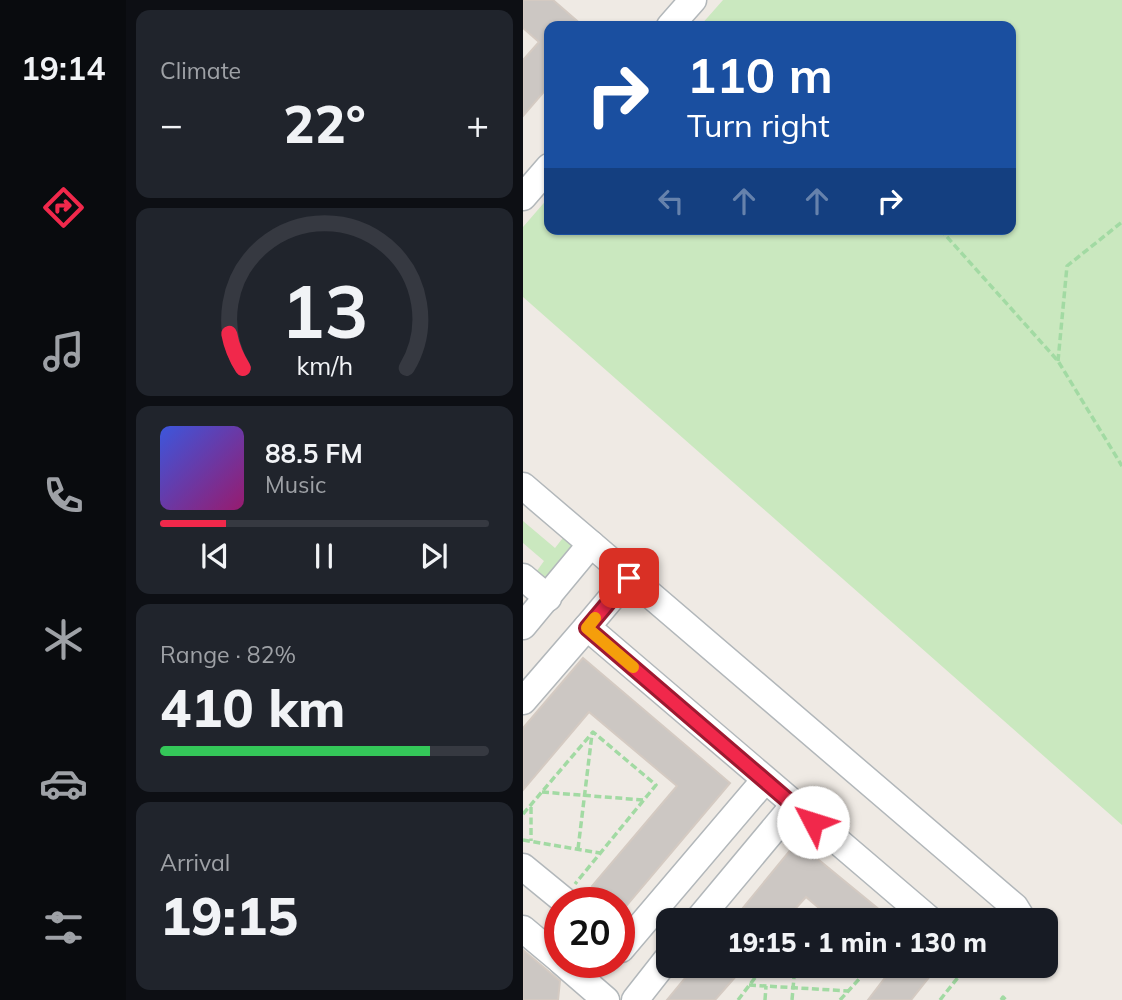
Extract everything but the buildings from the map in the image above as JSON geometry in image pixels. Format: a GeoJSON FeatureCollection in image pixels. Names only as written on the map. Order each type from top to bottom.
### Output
{"type":"FeatureCollection","features":[{"type":"Feature","properties":{"kind":"lane"},"geometry":{"type":"LineString","coordinates":[[674,21],[693,0]]}},
{"type":"Feature","properties":{"kind":"lane"},"geometry":{"type":"LineString","coordinates":[[523,197],[544,173]]}},
{"type":"Feature","properties":{"kind":"lane"},"geometry":{"type":"LineString","coordinates":[[523,486],[1015,908]]}},
{"type":"Feature","properties":{"kind":"lane"},"geometry":{"type":"LineString","coordinates":[[523,626],[591,544]]}},
{"type":"Feature","properties":{"kind":"lane"},"geometry":{"type":"LineString","coordinates":[[523,577],[547,598]]}},
{"type":"Feature","properties":{"kind":"lane"},"geometry":{"type":"LineString","coordinates":[[523,701],[629,578]]}},
{"type":"Feature","properties":{"kind":"lane"},"geometry":{"type":"LineString","coordinates":[[587,628],[916,908]]}},
{"type":"Feature","properties":{"kind":"lane"},"geometry":{"type":"LineString","coordinates":[[635,933],[764,781]]}},
{"type":"Feature","properties":{"kind":"lane"},"geometry":{"type":"LineString","coordinates":[[708,908],[794,805]]}},
{"type":"Feature","properties":{"kind":"lane"},"geometry":{"type":"LineString","coordinates":[[523,867],[547,887]]}},
{"type":"Feature","properties":{"kind":"lane"},"geometry":{"type":"LineString","coordinates":[[523,929],[544,947]]}},
{"type":"Feature","properties":{"kind":"lane"},"geometry":{"type":"LineString","coordinates":[[635,1000],[656,973]]}},
{"type":"Feature","properties":{"kind":"lane"},"geometry":{"type":"LineString","coordinates":[[581,978],[606,1000]]}},
{"type":"Feature","properties":{"kind":"path"},"geometry":{"type":"LineString","coordinates":[[1058,361],[1067,266],[1122,222]]}},
{"type":"Feature","properties":{"kind":"path"},"geometry":{"type":"LineString","coordinates":[[945,235],[1058,361],[1122,466]]}},
{"type":"Feature","properties":{"kind":"path"},"geometry":{"type":"LineString","coordinates":[[523,814],[593,732]]}},
{"type":"Feature","properties":{"kind":"path"},"geometry":{"type":"LineString","coordinates":[[578,849],[593,732]]}},
{"type":"Feature","properties":{"kind":"path"},"geometry":{"type":"LineString","coordinates":[[574,887],[656,785],[593,732]]}},
{"type":"Feature","properties":{"kind":"path"},"geometry":{"type":"LineString","coordinates":[[542,792],[643,800]]}},
{"type":"Feature","properties":{"kind":"path"},"geometry":{"type":"LineString","coordinates":[[531,805],[531,842]]}},
{"type":"Feature","properties":{"kind":"path"},"geometry":{"type":"LineString","coordinates":[[523,840],[600,853]]}},
{"type":"Feature","properties":{"kind":"path"},"geometry":{"type":"LineString","coordinates":[[738,1000],[755,978]]}},
{"type":"Feature","properties":{"kind":"path"},"geometry":{"type":"LineString","coordinates":[[792,1000],[794,978]]}},
{"type":"Feature","properties":{"kind":"path"},"geometry":{"type":"LineString","coordinates":[[840,1000],[860,978]]}},
{"type":"Feature","properties":{"kind":"path"},"geometry":{"type":"LineString","coordinates":[[940,1000],[957,978]]}},
{"type":"Feature","properties":{"kind":"path"},"geometry":{"type":"LineString","coordinates":[[749,985],[849,991]]}},
{"type":"Feature","properties":{"kind":"path"},"geometry":{"type":"LineString","coordinates":[[765,1000],[766,986]]}},
{"type":"Feature","properties":{"kind":"path"},"geometry":{"type":"LineString","coordinates":[[1001,1000],[1003,997],[1007,1000]]}},
{"type":"Feature","properties":{"kind":"green space"},"geometry":{"type":"Polygon","coordinates":[[[723,0],[1122,0],[1122,825],[523,297],[523,227],[544,203],[544,235],[1016,235],[1016,21],[704,21],[723,0]]]}},
{"type":"Feature","properties":{"kind":"green space"},"geometry":{"type":"Polygon","coordinates":[[[523,521],[555,548],[566,534],[573,545],[544,580],[534,575],[544,561],[523,543],[523,521]]]}},
{"type":"Feature","properties":{"kind":"slow traffic"},"geometry":{"type":"LineString","coordinates":[[595,618],[587,628],[633,667]]}},
{"type":"Feature","properties":{"kind":"route"},"geometry":{"type":"LineString","coordinates":[[629,578],[587,628],[813,822]]}}]}
